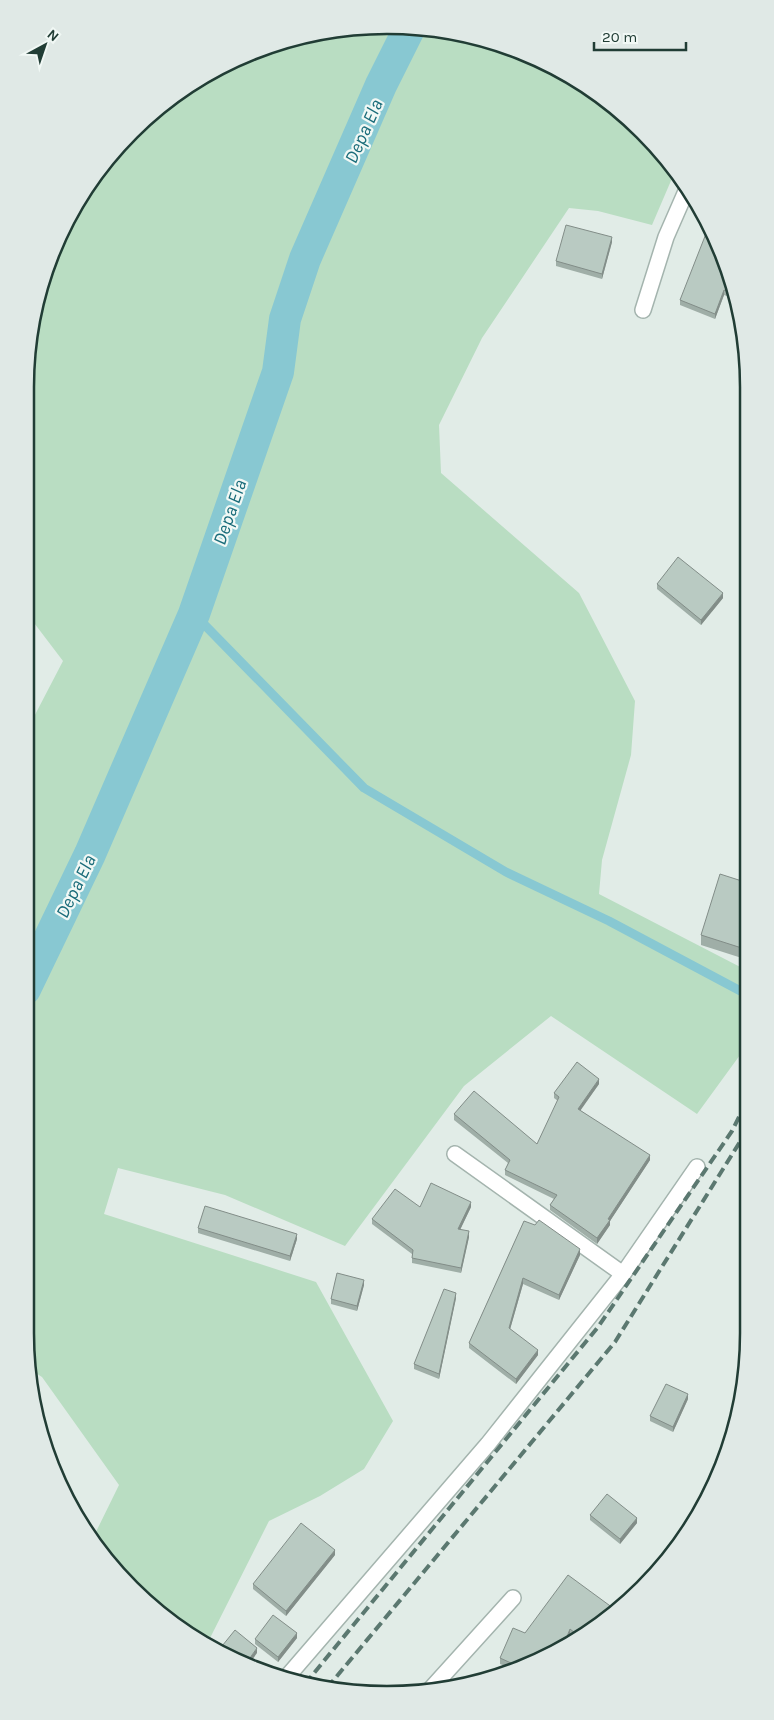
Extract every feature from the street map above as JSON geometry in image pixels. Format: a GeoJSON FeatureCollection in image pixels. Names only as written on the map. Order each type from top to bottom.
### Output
{"type":"FeatureCollection","features":[{"type":"Feature","properties":{"kind":"street"},"geometry":{"type":"LineString","coordinates":[[643,310],[666,237],[684,196]]}},
{"type":"Feature","properties":{"kind":"street"},"geometry":{"type":"LineString","coordinates":[[454,1154],[623,1274]]}},
{"type":"Feature","properties":{"kind":"street"},"geometry":{"type":"LineString","coordinates":[[291,1673],[488,1444],[623,1274],[697,1167]]}},
{"type":"Feature","properties":{"kind":"street"},"geometry":{"type":"LineString","coordinates":[[437,1682],[512,1598]]}},
{"type":"Feature","properties":{"kind":"green space"},"geometry":{"type":"Polygon","coordinates":[[[387,34],[410,35],[456,41],[501,52],[543,70],[564,81],[602,107],[620,121],[653,154],[672,179],[652,225],[598,211],[569,208],[482,338],[439,425],[441,473],[579,593],[635,701],[631,755],[602,860],[599,894],[740,967],[740,1055],[697,1114],[551,1016],[464,1086],[345,1246],[225,1195],[118,1168],[104,1214],[316,1282],[393,1421],[364,1469],[320,1496],[269,1521],[210,1639],[154,1599],[121,1566],[96,1533],[119,1485],[42,1377],[37,1374],[34,1333],[34,717],[63,661],[34,623],[34,387],[37,341],[52,273],[81,210],[121,154],[154,121],[210,81],[273,52],[341,37],[387,34]]]}},
{"type":"Feature","properties":{"kind":"building"},"geometry":{"type":"Polygon","coordinates":[[[566,225],[612,237],[602,274],[556,261],[566,225]]]}},
{"type":"Feature","properties":{"kind":"building"},"geometry":{"type":"Polygon","coordinates":[[[706,235],[722,273],[727,291],[724,290],[715,314],[680,300],[706,235]]]}},
{"type":"Feature","properties":{"kind":"building"},"geometry":{"type":"Polygon","coordinates":[[[678,557],[723,593],[701,620],[657,584],[678,557]]]}},
{"type":"Feature","properties":{"kind":"building"},"geometry":{"type":"Polygon","coordinates":[[[720,874],[740,880],[740,947],[701,935],[720,874]]]}},
{"type":"Feature","properties":{"kind":"building"},"geometry":{"type":"Polygon","coordinates":[[[577,1062],[599,1079],[578,1109],[650,1155],[597,1238],[550,1205],[557,1195],[505,1170],[510,1160],[454,1114],[474,1091],[537,1144],[559,1097],[554,1093],[577,1062]]]}},
{"type":"Feature","properties":{"kind":"building"},"geometry":{"type":"Polygon","coordinates":[[[431,1183],[471,1202],[458,1229],[469,1231],[461,1268],[412,1258],[413,1250],[372,1219],[395,1189],[420,1207],[431,1183]]]}},
{"type":"Feature","properties":{"kind":"building"},"geometry":{"type":"Polygon","coordinates":[[[205,1206],[297,1234],[290,1256],[198,1228],[205,1206]]]}},
{"type":"Feature","properties":{"kind":"building"},"geometry":{"type":"Polygon","coordinates":[[[539,1220],[580,1249],[559,1295],[523,1278],[509,1328],[538,1350],[516,1379],[469,1343],[524,1221],[535,1225],[539,1220]]]}},
{"type":"Feature","properties":{"kind":"building"},"geometry":{"type":"Polygon","coordinates":[[[337,1273],[364,1280],[357,1306],[331,1299],[337,1273]]]}},
{"type":"Feature","properties":{"kind":"building"},"geometry":{"type":"Polygon","coordinates":[[[444,1289],[456,1293],[439,1374],[414,1364],[444,1289]]]}},
{"type":"Feature","properties":{"kind":"building"},"geometry":{"type":"Polygon","coordinates":[[[666,1384],[688,1394],[673,1427],[650,1416],[666,1384]]]}},
{"type":"Feature","properties":{"kind":"building"},"geometry":{"type":"Polygon","coordinates":[[[607,1494],[637,1518],[620,1539],[590,1515],[607,1494]]]}},
{"type":"Feature","properties":{"kind":"building"},"geometry":{"type":"Polygon","coordinates":[[[301,1523],[335,1550],[286,1611],[253,1584],[301,1523]]]}},
{"type":"Feature","properties":{"kind":"building"},"geometry":{"type":"Polygon","coordinates":[[[568,1575],[611,1606],[574,1632],[570,1629],[567,1637],[543,1650],[511,1664],[500,1658],[513,1628],[525,1633],[568,1575]]]}},
{"type":"Feature","properties":{"kind":"building"},"geometry":{"type":"Polygon","coordinates":[[[273,1615],[297,1633],[278,1657],[255,1639],[273,1615]]]}},
{"type":"Feature","properties":{"kind":"building"},"geometry":{"type":"Polygon","coordinates":[[[235,1630],[257,1648],[250,1658],[222,1646],[235,1630]]]}},
{"type":"Feature","properties":{"kind":"waterway","name":"Depa Ela"},"geometry":{"type":"LineString","coordinates":[[34,970],[90,854],[194,614],[278,372],[285,319],[305,259],[381,85],[406,35]]}},
{"type":"Feature","properties":{"kind":"waterway"},"geometry":{"type":"LineString","coordinates":[[194,614],[364,788],[506,872],[609,921],[740,991]]}},
{"type":"Feature","properties":{"kind":"railway"},"geometry":{"type":"LineString","coordinates":[[311,1677],[598,1327],[732,1131],[740,1115]]}},
{"type":"Feature","properties":{"kind":"railway"},"geometry":{"type":"LineString","coordinates":[[332,1682],[615,1342],[740,1142]]}}]}
